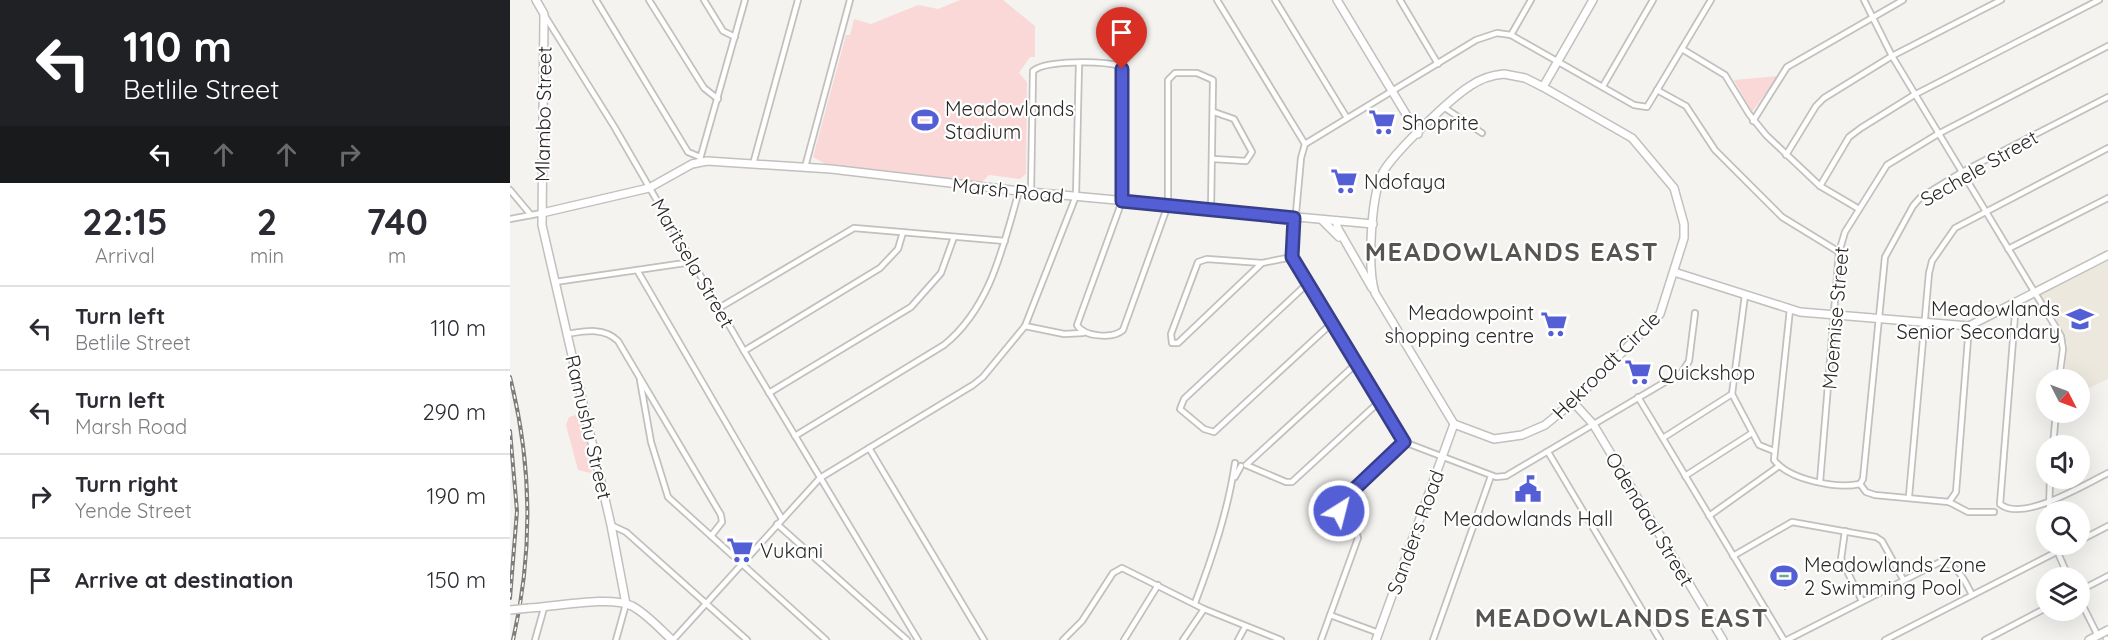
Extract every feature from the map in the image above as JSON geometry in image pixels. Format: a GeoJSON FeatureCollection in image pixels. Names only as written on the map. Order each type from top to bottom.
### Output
{"type":"FeatureCollection","features":[{"type":"Feature","properties":{"kind":"street","name":"Maritsela Street"},"geometry":{"type":"LineString","coordinates":[[536,0],[918,640]]}},
{"type":"Feature","properties":{"kind":"street"},"geometry":{"type":"LineString","coordinates":[[596,0],[688,152],[700,159]]}},
{"type":"Feature","properties":{"kind":"street"},"geometry":{"type":"LineString","coordinates":[[649,0],[704,88],[718,99]]}},
{"type":"Feature","properties":{"kind":"street"},"geometry":{"type":"LineString","coordinates":[[704,0],[723,31],[735,37]]}},
{"type":"Feature","properties":{"kind":"street"},"geometry":{"type":"LineString","coordinates":[[510,219],[649,188],[700,159],[745,0]]}},
{"type":"Feature","properties":{"kind":"street"},"geometry":{"type":"LineString","coordinates":[[753,164],[798,0]]}},
{"type":"Feature","properties":{"kind":"street"},"geometry":{"type":"LineString","coordinates":[[805,167],[850,0]]}},
{"type":"Feature","properties":{"kind":"street"},"geometry":{"type":"LineString","coordinates":[[1217,0],[1305,144],[1294,218],[1292,257],[1404,442],[1491,476],[1506,476],[1687,366],[1695,313]]}},
{"type":"Feature","properties":{"kind":"street"},"geometry":{"type":"LineString","coordinates":[[1275,0],[1347,118]]}},
{"type":"Feature","properties":{"kind":"street"},"geometry":{"type":"LineString","coordinates":[[1337,0],[1418,134]]}},
{"type":"Feature","properties":{"kind":"street"},"geometry":{"type":"LineString","coordinates":[[1400,0],[1438,64]]}},
{"type":"Feature","properties":{"kind":"street"},"geometry":{"type":"LineString","coordinates":[[1511,35],[1531,0]]}},
{"type":"Feature","properties":{"kind":"street"},"geometry":{"type":"LineString","coordinates":[[1543,87],[1593,0]]}},
{"type":"Feature","properties":{"kind":"street"},"geometry":{"type":"LineString","coordinates":[[1603,86],[1653,0]]}},
{"type":"Feature","properties":{"kind":"street"},"geometry":{"type":"LineString","coordinates":[[1305,144],[1488,35],[1511,35],[1638,107],[1647,107],[1711,0]]}},
{"type":"Feature","properties":{"kind":"street"},"geometry":{"type":"LineString","coordinates":[[1864,0],[1914,95],[2061,336],[2060,369]]}},
{"type":"Feature","properties":{"kind":"street"},"geometry":{"type":"LineString","coordinates":[[1753,121],[1787,67],[1903,0]]}},
{"type":"Feature","properties":{"kind":"street"},"geometry":{"type":"LineString","coordinates":[[1786,155],[1819,102],[1892,56],[2001,0]]}},
{"type":"Feature","properties":{"kind":"street"},"geometry":{"type":"LineString","coordinates":[[1820,186],[1853,133],[1914,95],[2099,0]]}},
{"type":"Feature","properties":{"kind":"street","name":"Mlambo Street"},"geometry":{"type":"LineString","coordinates":[[542,213],[544,14]]}},
{"type":"Feature","properties":{"kind":"street","name":"Moemise Street"},"geometry":{"type":"LineString","coordinates":[[1820,482],[1839,252],[1843,237],[1887,165],[1938,134],[2108,46]]}},
{"type":"Feature","properties":{"kind":"street"},"geometry":{"type":"LineString","coordinates":[[1682,49],[1725,75],[1753,121],[1786,155],[1820,186],[1859,209]]}},
{"type":"Feature","properties":{"kind":"street"},"geometry":{"type":"LineString","coordinates":[[1031,192],[1033,74],[1040,66],[1079,63],[1116,65],[1123,71],[1122,201],[1077,325],[1086,333]]}},
{"type":"Feature","properties":{"kind":"street"},"geometry":{"type":"LineString","coordinates":[[510,610],[608,602],[627,604],[640,611],[672,640],[820,478],[980,380],[1025,326],[1076,196],[1079,63]]}},
{"type":"Feature","properties":{"kind":"street"},"geometry":{"type":"LineString","coordinates":[[1025,326],[1064,334],[1118,334],[1126,324],[1168,205],[1168,80],[1177,72],[1197,73],[1211,77],[1214,83],[1214,159],[1211,209]]}},
{"type":"Feature","properties":{"kind":"street","name":"Hekroodt Circle"},"geometry":{"type":"LineString","coordinates":[[1496,75],[1519,76],[1543,87],[1632,138],[1669,181],[1677,195],[1684,231],[1674,272],[1657,318],[1574,402],[1545,425],[1509,439],[1484,437],[1454,423],[1375,293],[1372,275],[1373,224],[1382,176],[1418,134],[1445,108],[1470,85],[1496,75]]}},
{"type":"Feature","properties":{"kind":"street"},"geometry":{"type":"LineString","coordinates":[[1658,90],[1686,106],[1715,150],[1782,217],[1839,252]]}},
{"type":"Feature","properties":{"kind":"street","name":"Sechele Street"},"geometry":{"type":"LineString","coordinates":[[1860,484],[1863,479],[1885,257],[1917,201],[1962,172],[2108,97]]}},
{"type":"Feature","properties":{"kind":"street"},"geometry":{"type":"LineString","coordinates":[[1445,108],[1482,133]]}},
{"type":"Feature","properties":{"kind":"street"},"geometry":{"type":"LineString","coordinates":[[1214,112],[1234,119],[1252,152],[1246,160],[1214,159]]}},
{"type":"Feature","properties":{"kind":"street"},"geometry":{"type":"LineString","coordinates":[[1909,496],[1929,273],[1932,261],[1955,228],[2108,148]]}},
{"type":"Feature","properties":{"kind":"street","name":"Marsh Road"},"geometry":{"type":"LineString","coordinates":[[700,159],[805,167],[1019,191],[1373,224]]}},
{"type":"Feature","properties":{"kind":"street"},"geometry":{"type":"LineString","coordinates":[[510,190],[531,215]]}},
{"type":"Feature","properties":{"kind":"street"},"geometry":{"type":"LineString","coordinates":[[795,436],[950,340],[986,296],[1019,191]]}},
{"type":"Feature","properties":{"kind":"street"},"geometry":{"type":"LineString","coordinates":[[2008,249],[2108,198]]}},
{"type":"Feature","properties":{"kind":"street","name":"Ramushu Street"},"geometry":{"type":"LineString","coordinates":[[542,213],[544,236],[627,604],[616,640]]}},
{"type":"Feature","properties":{"kind":"street"},"geometry":{"type":"LineString","coordinates":[[1322,220],[1347,245]]}},
{"type":"Feature","properties":{"kind":"street"},"geometry":{"type":"LineString","coordinates":[[1337,221],[1337,227],[1375,293]]}},
{"type":"Feature","properties":{"kind":"street"},"geometry":{"type":"LineString","coordinates":[[719,308],[850,230],[860,227],[1005,241]]}},
{"type":"Feature","properties":{"kind":"street"},"geometry":{"type":"LineString","coordinates":[[744,351],[880,268],[898,249],[903,232]]}},
{"type":"Feature","properties":{"kind":"street"},"geometry":{"type":"LineString","coordinates":[[769,393],[911,307],[941,273],[954,237]]}},
{"type":"Feature","properties":{"kind":"street"},"geometry":{"type":"LineString","coordinates":[[1674,272],[1790,309],[1880,320],[1969,326],[2108,255]]}},
{"type":"Feature","properties":{"kind":"street"},"geometry":{"type":"LineString","coordinates":[[1262,263],[1174,345],[1171,341],[1171,334],[1198,262],[1207,259],[1262,263],[1292,257]]}},
{"type":"Feature","properties":{"kind":"street"},"geometry":{"type":"LineString","coordinates":[[555,282],[692,262]]}},
{"type":"Feature","properties":{"kind":"street"},"geometry":{"type":"LineString","coordinates":[[637,270],[782,519]]}},
{"type":"Feature","properties":{"kind":"street"},"geometry":{"type":"LineString","coordinates":[[1308,283],[1181,403],[1180,409],[1210,432],[1214,432],[1332,323]]}},
{"type":"Feature","properties":{"kind":"street"},"geometry":{"type":"LineString","coordinates":[[1745,295],[1732,394],[1759,445],[1774,451]]}},
{"type":"Feature","properties":{"kind":"street"},"geometry":{"type":"LineString","coordinates":[[2016,302],[2000,502],[2005,508],[2036,505]]}},
{"type":"Feature","properties":{"kind":"street"},"geometry":{"type":"LineString","coordinates":[[1790,309],[1774,451],[1774,460],[1779,466],[1796,477],[1820,482],[1860,484],[1866,492],[1875,495],[1950,501],[1968,512],[1994,512]]}},
{"type":"Feature","properties":{"kind":"street"},"geometry":{"type":"LineString","coordinates":[[1950,501],[1956,492],[1969,326]]}},
{"type":"Feature","properties":{"kind":"street"},"geometry":{"type":"LineString","coordinates":[[567,334],[597,331],[611,336],[722,515],[722,522],[711,536]]}},
{"type":"Feature","properties":{"kind":"street"},"geometry":{"type":"LineString","coordinates":[[1232,482],[1244,466],[1357,363]]}},
{"type":"Feature","properties":{"kind":"street"},"geometry":{"type":"LineString","coordinates":[[640,380],[642,403],[663,488],[669,498],[826,640]]}},
{"type":"Feature","properties":{"kind":"street"},"geometry":{"type":"LineString","coordinates":[[1663,438],[1732,394]]}},
{"type":"Feature","properties":{"kind":"street"},"geometry":{"type":"LineString","coordinates":[[1638,397],[1786,640],[1935,563],[1944,562],[1960,574],[1972,595]]}},
{"type":"Feature","properties":{"kind":"street"},"geometry":{"type":"LineString","coordinates":[[1244,466],[1286,482],[1292,482],[1380,401]]}},
{"type":"Feature","properties":{"kind":"street","name":"Odendaal Street"},"geometry":{"type":"LineString","coordinates":[[1574,402],[1593,424],[1723,640]]}},
{"type":"Feature","properties":{"kind":"street","name":"Sanders Road"},"geometry":{"type":"LineString","coordinates":[[1377,636],[1454,423]]}},
{"type":"Feature","properties":{"kind":"street"},"geometry":{"type":"LineString","coordinates":[[1685,476],[1752,433]]}},
{"type":"Feature","properties":{"kind":"street"},"geometry":{"type":"LineString","coordinates":[[1320,640],[1358,538],[1354,529],[1340,513],[1339,507],[1345,498],[1404,442]]}},
{"type":"Feature","properties":{"kind":"street"},"geometry":{"type":"LineString","coordinates":[[869,448],[984,640]]}},
{"type":"Feature","properties":{"kind":"street"},"geometry":{"type":"LineString","coordinates":[[1548,452],[1660,640]]}},
{"type":"Feature","properties":{"kind":"street"},"geometry":{"type":"LineString","coordinates":[[1195,603],[1220,531],[1235,463]]}},
{"type":"Feature","properties":{"kind":"street"},"geometry":{"type":"LineString","coordinates":[[1709,516],[1779,466]]}},
{"type":"Feature","properties":{"kind":"street"},"geometry":{"type":"LineString","coordinates":[[2052,501],[2108,472]]}},
{"type":"Feature","properties":{"kind":"street"},"geometry":{"type":"LineString","coordinates":[[1433,640],[1491,476]]}},
{"type":"Feature","properties":{"kind":"street"},"geometry":{"type":"LineString","coordinates":[[1733,556],[1788,522],[1879,539],[1903,579]]}},
{"type":"Feature","properties":{"kind":"street"},"geometry":{"type":"LineString","coordinates":[[777,524],[907,640]]}},
{"type":"Feature","properties":{"kind":"street"},"geometry":{"type":"LineString","coordinates":[[611,525],[626,532],[747,640]]}},
{"type":"Feature","properties":{"kind":"street"},"geometry":{"type":"LineString","coordinates":[[2090,535],[2108,526]]}},
{"type":"Feature","properties":{"kind":"street"},"geometry":{"type":"LineString","coordinates":[[1845,531],[1841,559],[1862,601]]}},
{"type":"Feature","properties":{"kind":"street"},"geometry":{"type":"LineString","coordinates":[[1886,640],[2052,555]]}},
{"type":"Feature","properties":{"kind":"street"},"geometry":{"type":"LineString","coordinates":[[1064,640],[1082,621],[1117,570],[1125,568],[1204,609],[1281,640]]}},
{"type":"Feature","properties":{"kind":"street"},"geometry":{"type":"LineString","coordinates":[[2090,585],[2108,576]]}},
{"type":"Feature","properties":{"kind":"street"},"geometry":{"type":"LineString","coordinates":[[1124,640],[1158,585]]}},
{"type":"Feature","properties":{"kind":"street"},"geometry":{"type":"LineString","coordinates":[[535,640],[544,608]]}},
{"type":"Feature","properties":{"kind":"street"},"geometry":{"type":"LineString","coordinates":[[1183,640],[1204,609]]}},
{"type":"Feature","properties":{"kind":"street"},"geometry":{"type":"LineString","coordinates":[[1985,640],[2036,613]]}},
{"type":"Feature","properties":{"kind":"street"},"geometry":{"type":"LineString","coordinates":[[1330,615],[1377,636]]}},
{"type":"Feature","properties":{"kind":"street"},"geometry":{"type":"LineString","coordinates":[[2090,620],[2098,636]]}},
{"type":"Feature","properties":{"kind":"street"},"geometry":{"type":"LineString","coordinates":[[1238,640],[1245,627]]}},
{"type":"Feature","properties":{"kind":"street"},"geometry":{"type":"LineString","coordinates":[[2089,640],[2108,630]]}},
{"type":"Feature","properties":{"kind":"shaded area","name":"Meadowlands Stadium"},"geometry":{"type":"Polygon","coordinates":[[[960,0],[1003,0],[1035,26],[1035,57],[1030,57],[1019,73],[1027,82],[1026,174],[1020,179],[989,175],[982,182],[829,166],[813,157],[846,35],[850,35],[854,19],[871,24],[918,5],[938,9],[960,0]]]}},
{"type":"Feature","properties":{"kind":"shaded area"},"geometry":{"type":"Polygon","coordinates":[[[1778,76],[1752,112],[1734,80],[1778,76]]]}},
{"type":"Feature","properties":{"kind":"shaded area","name":"Meadowlands Senior Secondary"},"geometry":{"type":"Polygon","coordinates":[[[2108,260],[2108,379],[2090,388],[2090,369],[2066,369],[2067,343],[2039,295],[2108,260]]]}},
{"type":"Feature","properties":{"kind":"shaded area"},"geometry":{"type":"Polygon","coordinates":[[[582,416],[594,468],[590,473],[578,470],[566,425],[569,417],[582,416]]]}},
{"type":"Feature","properties":{"kind":"shaded area","name":"Meadowlands Zone 2 Swimming Pool"},"geometry":{"type":"Polygon","coordinates":[[[1784,564],[1795,583],[1785,589],[1774,569],[1784,564]]]}},
{"type":"Feature","properties":{"kind":"railway"},"geometry":{"type":"LineString","coordinates":[[510,377],[523,443],[527,508],[524,574],[513,640]]}},
{"type":"Feature","properties":{"kind":"railway"},"geometry":{"type":"LineString","coordinates":[[510,431],[517,511],[510,598]]}},
{"type":"Feature","properties":{"kind":"place","name":"Meadowlands Stadium"},"geometry":{"type":"Point","coordinates":[925,120]}},
{"type":"Feature","properties":{"kind":"place","name":"Shoprite"},"geometry":{"type":"Point","coordinates":[1382,122]}},
{"type":"Feature","properties":{"kind":"place","name":"Ndofaya"},"geometry":{"type":"Point","coordinates":[1344,181]}},
{"type":"Feature","properties":{"kind":"place","name":"Meadowlands Senior Secondary"},"geometry":{"type":"Point","coordinates":[2080,319]}},
{"type":"Feature","properties":{"kind":"place","name":"Meadowpoint shopping centre"},"geometry":{"type":"Point","coordinates":[1554,324]}},
{"type":"Feature","properties":{"kind":"place","name":"Quickshop"},"geometry":{"type":"Point","coordinates":[1638,372]}},
{"type":"Feature","properties":{"kind":"place","name":"Meadowlands Hall"},"geometry":{"type":"Point","coordinates":[1528,489]}},
{"type":"Feature","properties":{"kind":"place","name":"Vukani"},"geometry":{"type":"Point","coordinates":[740,550]}},
{"type":"Feature","properties":{"kind":"place","name":"Meadowlands Zone 2 Swimming Pool"},"geometry":{"type":"Point","coordinates":[1784,576]}},
{"type":"Feature","properties":{"kind":"district","name":"MEADOWLANDS EAST"},"geometry":{"type":"Point","coordinates":[1512,251]}},
{"type":"Feature","properties":{"kind":"district","name":"MEADOWLANDS EAST"},"geometry":{"type":"Point","coordinates":[1622,617]}},
{"type":"Feature","properties":{"kind":"route"},"geometry":{"type":"LineString","coordinates":[[1122,69],[1122,201],[1294,218],[1292,257],[1404,442],[1345,498],[1339,511]]}}]}
